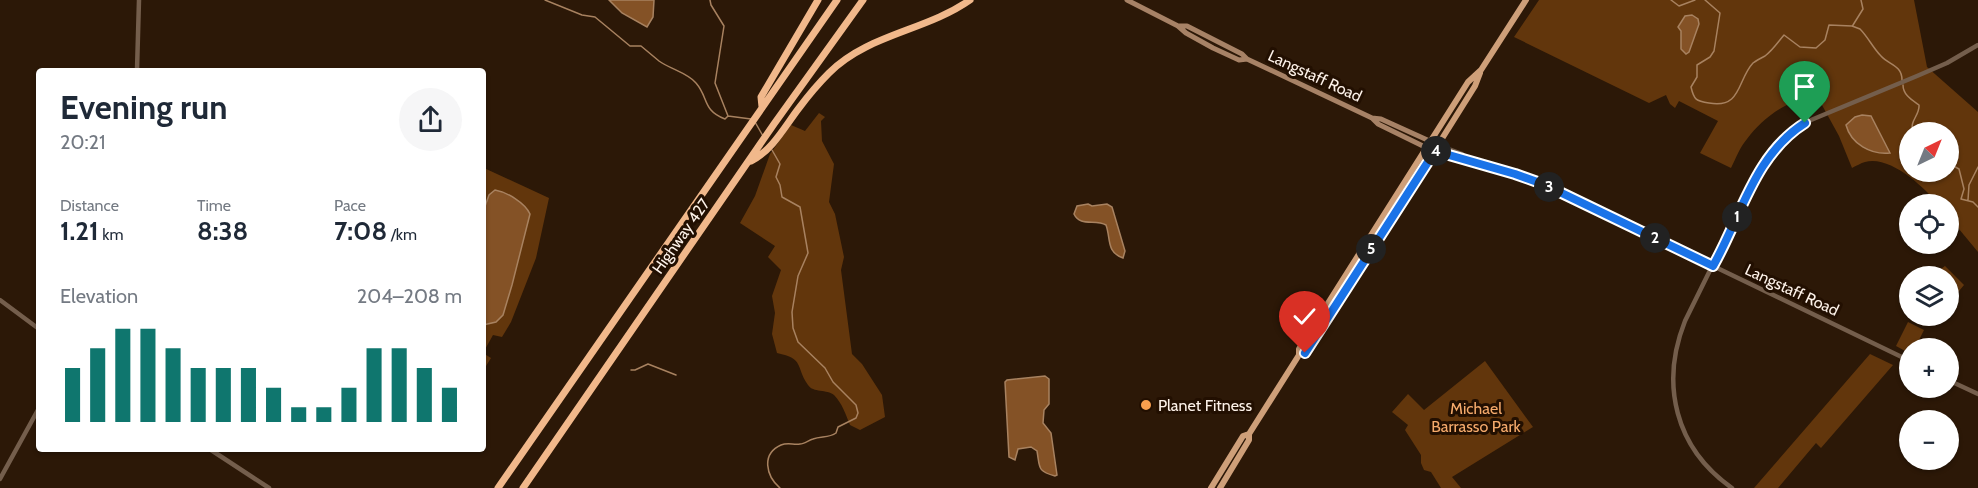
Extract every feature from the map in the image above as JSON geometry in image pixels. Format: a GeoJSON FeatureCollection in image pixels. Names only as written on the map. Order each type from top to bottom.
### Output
{"type":"FeatureCollection","features":[{"type":"Feature","properties":{"kind":"highway"},"geometry":{"type":"LineString","coordinates":[[762,107],[761,97],[818,0]]}},
{"type":"Feature","properties":{"kind":"highway","name":"Highway 427"},"geometry":{"type":"LineString","coordinates":[[498,488],[837,0]]}},
{"type":"Feature","properties":{"kind":"highway","name":"Highway 427"},"geometry":{"type":"LineString","coordinates":[[523,488],[748,162],[761,151],[774,124],[863,0]]}},
{"type":"Feature","properties":{"kind":"highway"},"geometry":{"type":"LineString","coordinates":[[761,151],[782,130],[828,74],[856,51],[941,16],[970,0]]}},
{"type":"Feature","properties":{"kind":"main road","name":"Langstaff Road"},"geometry":{"type":"LineString","coordinates":[[1128,0],[1178,26],[1213,48],[1239,60],[1247,59],[1372,118],[1381,119],[1433,146]]}},
{"type":"Feature","properties":{"kind":"main road"},"geometry":{"type":"LineString","coordinates":[[1220,488],[1249,440],[1249,434],[1299,355],[1305,353],[1433,146],[1468,82],[1481,70],[1526,0]]}},
{"type":"Feature","properties":{"kind":"main road"},"geometry":{"type":"LineString","coordinates":[[1211,488],[1244,436],[1249,434]]}},
{"type":"Feature","properties":{"kind":"street"},"geometry":{"type":"LineString","coordinates":[[137,68],[139,0]]}},
{"type":"Feature","properties":{"kind":"street"},"geometry":{"type":"LineString","coordinates":[[1732,488],[1707,467],[1690,444],[1678,414],[1673,389],[1673,370],[1679,338],[1755,178],[1774,150],[1789,134],[1805,123],[1947,63],[1978,45]]}},
{"type":"Feature","properties":{"kind":"street","name":"Langstaff Road"},"geometry":{"type":"LineString","coordinates":[[1433,146],[1459,159],[1466,159],[1543,184],[1899,356]]}},
{"type":"Feature","properties":{"kind":"street"},"geometry":{"type":"LineString","coordinates":[[0,300],[36,326]]}},
{"type":"Feature","properties":{"kind":"street"},"geometry":{"type":"LineString","coordinates":[[1959,385],[1978,394]]}},
{"type":"Feature","properties":{"kind":"street"},"geometry":{"type":"LineString","coordinates":[[0,479],[36,413]]}},
{"type":"Feature","properties":{"kind":"street"},"geometry":{"type":"LineString","coordinates":[[214,452],[269,488]]}},
{"type":"Feature","properties":{"kind":"green space"},"geometry":{"type":"Polygon","coordinates":[[[1539,0],[1914,0],[1927,67],[1978,112],[1978,252],[1959,229],[1959,194],[1929,194],[1916,182],[1959,182],[1959,122],[1899,122],[1899,170],[1875,161],[1863,162],[1852,168],[1839,136],[1817,96],[1797,100],[1769,116],[1753,131],[1740,149],[1731,168],[1700,153],[1718,121],[1679,101],[1675,108],[1670,104],[1666,95],[1649,103],[1514,37],[1539,0]]]}},
{"type":"Feature","properties":{"kind":"green space"},"geometry":{"type":"Polygon","coordinates":[[[819,113],[825,117],[821,121],[822,141],[834,164],[829,202],[835,214],[844,257],[841,270],[852,354],[862,364],[882,395],[885,417],[860,430],[850,425],[842,405],[834,395],[810,387],[796,361],[777,353],[772,334],[775,313],[772,296],[781,270],[768,257],[775,246],[740,223],[755,196],[770,154],[791,125],[805,131],[819,113]]]}},
{"type":"Feature","properties":{"kind":"green space"},"geometry":{"type":"Polygon","coordinates":[[[486,169],[549,198],[536,258],[511,322],[502,337],[493,335],[486,348],[486,169]]]}},
{"type":"Feature","properties":{"kind":"green space"},"geometry":{"type":"Polygon","coordinates":[[[1959,280],[1964,285],[1959,291],[1959,280]]]}},
{"type":"Feature","properties":{"kind":"green space"},"geometry":{"type":"Polygon","coordinates":[[[1906,326],[1916,326],[1924,330],[1920,338],[1900,338],[1906,326]]]}},
{"type":"Feature","properties":{"kind":"green space"},"geometry":{"type":"Polygon","coordinates":[[[1870,354],[1893,365],[1821,448],[1816,443],[1778,488],[1754,488],[1870,354]]]}},
{"type":"Feature","properties":{"kind":"green space"},"geometry":{"type":"Polygon","coordinates":[[[486,355],[491,358],[486,366],[486,355]]]}},
{"type":"Feature","properties":{"kind":"green space","name":"Michael Barrasso Park"},"geometry":{"type":"Polygon","coordinates":[[[1485,361],[1533,427],[1452,477],[1461,488],[1441,488],[1431,472],[1424,470],[1421,455],[1405,430],[1408,425],[1392,412],[1408,394],[1424,410],[1485,361]]]}},
{"type":"Feature","properties":{"kind":"shaded area"},"geometry":{"type":"Polygon","coordinates":[[[609,0],[654,0],[653,17],[647,27],[622,13],[609,0]]]}},
{"type":"Feature","properties":{"kind":"shaded area"},"geometry":{"type":"Polygon","coordinates":[[[1692,15],[1698,19],[1699,24],[1689,52],[1686,54],[1681,49],[1681,31],[1678,27],[1685,16],[1692,15]]]}},
{"type":"Feature","properties":{"kind":"shaded area"},"geometry":{"type":"Polygon","coordinates":[[[1871,116],[1890,153],[1869,150],[1852,138],[1846,125],[1855,117],[1871,116]]]}},
{"type":"Feature","properties":{"kind":"shaded area"},"geometry":{"type":"Polygon","coordinates":[[[495,190],[505,193],[524,206],[530,214],[503,315],[496,322],[486,324],[486,204],[489,195],[495,190]]]}},
{"type":"Feature","properties":{"kind":"shaded area"},"geometry":{"type":"Polygon","coordinates":[[[1088,204],[1092,206],[1107,204],[1112,207],[1125,251],[1123,258],[1111,249],[1106,225],[1084,222],[1074,214],[1077,206],[1088,204]]]}},
{"type":"Feature","properties":{"kind":"shaded area"},"geometry":{"type":"Polygon","coordinates":[[[1045,376],[1049,379],[1049,404],[1044,410],[1043,423],[1051,433],[1057,475],[1055,476],[1042,470],[1037,451],[1031,447],[1018,449],[1015,460],[1009,457],[1005,382],[1045,376]]]}},
{"type":"Feature","properties":{"kind":"waterway"},"geometry":{"type":"LineString","coordinates":[[545,0],[582,15],[595,17],[630,46],[641,46],[659,61],[688,76],[700,88],[709,108],[718,115],[725,119],[728,116],[751,119]]}},
{"type":"Feature","properties":{"kind":"waterway"},"geometry":{"type":"LineString","coordinates":[[710,0],[724,26],[715,83],[728,116]]}},
{"type":"Feature","properties":{"kind":"waterway"},"geometry":{"type":"LineString","coordinates":[[1671,0],[1679,6],[1695,0]]}},
{"type":"Feature","properties":{"kind":"waterway"},"geometry":{"type":"LineString","coordinates":[[1705,0],[1720,13],[1714,51],[1710,57],[1697,65],[1697,77],[1691,87],[1698,100],[1720,104],[1728,102],[1737,92],[1753,63],[1768,54],[1784,35],[1800,47],[1816,48],[1825,40],[1829,25],[1852,26],[1860,29],[1881,56],[1900,71],[1902,80]]}},
{"type":"Feature","properties":{"kind":"waterway"},"geometry":{"type":"LineString","coordinates":[[1853,25],[1863,9],[1861,0]]}},
{"type":"Feature","properties":{"kind":"waterway"},"geometry":{"type":"LineString","coordinates":[[1903,85],[1906,94],[1919,105],[1913,122]]}},
{"type":"Feature","properties":{"kind":"waterway"},"geometry":{"type":"LineString","coordinates":[[755,122],[763,136]]}},
{"type":"Feature","properties":{"kind":"waterway"},"geometry":{"type":"LineString","coordinates":[[772,150],[780,164],[776,177],[782,197],[800,207],[808,253],[798,276],[792,312],[793,328],[798,342],[825,368],[833,382],[856,405],[858,413],[856,418],[838,427],[833,435],[816,438],[802,444],[784,444],[775,449],[770,454],[768,465],[771,477],[780,488]]}},
{"type":"Feature","properties":{"kind":"waterway"},"geometry":{"type":"LineString","coordinates":[[1968,200],[1969,185],[1978,167]]}},
{"type":"Feature","properties":{"kind":"waterway"},"geometry":{"type":"LineString","coordinates":[[1959,169],[1964,189],[1961,199],[1973,202],[1978,207]]}},
{"type":"Feature","properties":{"kind":"waterway"},"geometry":{"type":"LineString","coordinates":[[631,370],[648,364],[676,375]]}},
{"type":"Feature","properties":{"kind":"place","name":"Planet Fitness"},"geometry":{"type":"Point","coordinates":[1146,405]}},
{"type":"Feature","properties":{"kind":"route"},"geometry":{"type":"LineString","coordinates":[[1305,353],[1435,151],[1543,184],[1713,266],[1763,164],[1781,142],[1805,123]]}}]}
